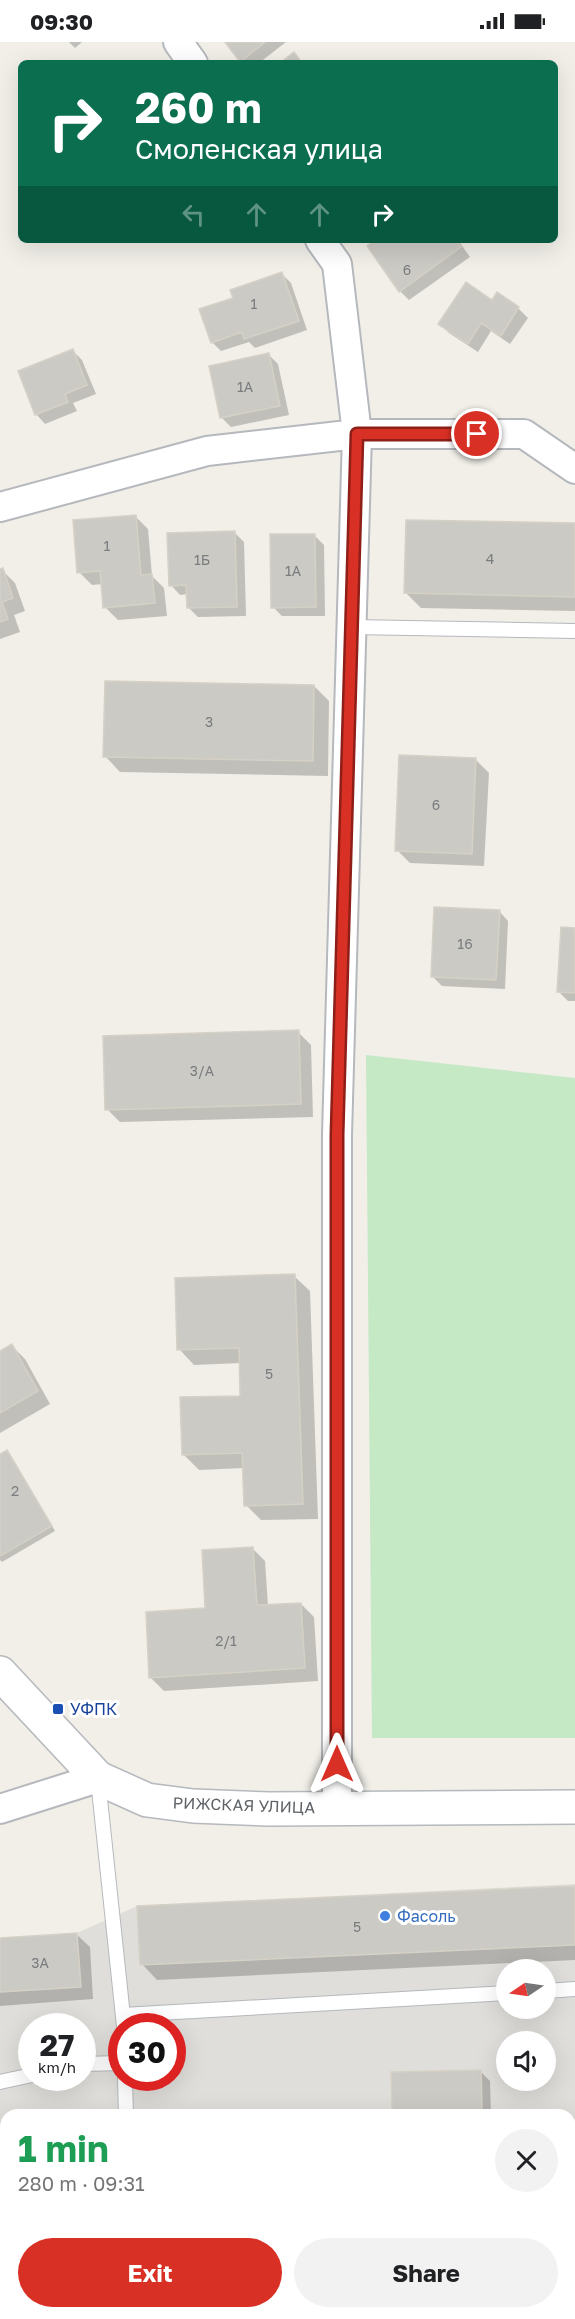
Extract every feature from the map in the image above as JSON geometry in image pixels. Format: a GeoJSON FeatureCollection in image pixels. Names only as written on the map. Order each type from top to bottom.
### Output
{"type":"FeatureCollection","features":[{"type":"Feature","properties":{"kind":"street"},"geometry":{"type":"LineString","coordinates":[[178,42],[191,60]]}},
{"type":"Feature","properties":{"kind":"street"},"geometry":{"type":"LineString","coordinates":[[322,243],[337,264],[357,434],[337,1135],[337,1808]]}},
{"type":"Feature","properties":{"kind":"street"},"geometry":{"type":"LineString","coordinates":[[0,507],[207,451],[357,434],[524,434],[575,469]]}},
{"type":"Feature","properties":{"kind":"street"},"geometry":{"type":"LineString","coordinates":[[0,1673],[98,1778],[0,1809]]}},
{"type":"Feature","properties":{"kind":"street","name":"РИЖСКАЯ УЛИЦА"},"geometry":{"type":"LineString","coordinates":[[98,1778],[147,1800],[194,1806],[270,1809],[575,1807]]}},
{"type":"Feature","properties":{"kind":"lane"},"geometry":{"type":"LineString","coordinates":[[352,627],[575,631]]}},
{"type":"Feature","properties":{"kind":"lane"},"geometry":{"type":"LineString","coordinates":[[98,1778],[122,2013]]}},
{"type":"Feature","properties":{"kind":"lane"},"geometry":{"type":"LineString","coordinates":[[556,1990],[575,1989]]}},
{"type":"Feature","properties":{"kind":"lane"},"geometry":{"type":"LineString","coordinates":[[186,2016],[496,1994]]}},
{"type":"Feature","properties":{"kind":"lane"},"geometry":{"type":"LineString","coordinates":[[0,2082],[18,2078]]}},
{"type":"Feature","properties":{"kind":"lane"},"geometry":{"type":"LineString","coordinates":[[125,2091],[126,2109]]}},
{"type":"Feature","properties":{"kind":"shaded area"},"geometry":{"type":"Polygon","coordinates":[[[575,1884],[575,2109],[0,2109],[0,1940],[77,1933],[137,1906],[575,1884]]]}},
{"type":"Feature","properties":{"kind":"green space"},"geometry":{"type":"Polygon","coordinates":[[[366,1055],[575,1078],[575,1738],[372,1738],[366,1055]]]}},
{"type":"Feature","properties":{"kind":"building"},"geometry":{"type":"Polygon","coordinates":[[[225,42],[265,42],[242,60],[238,60],[225,42]]]}},
{"type":"Feature","properties":{"kind":"building"},"geometry":{"type":"Polygon","coordinates":[[[294,52],[300,60],[284,60],[294,52]]]}},
{"type":"Feature","properties":{"kind":"building"},"geometry":{"type":"Polygon","coordinates":[[[371,243],[458,243],[461,247],[399,292],[367,246],[371,243]]]}},
{"type":"Feature","properties":{"kind":"building"},"geometry":{"type":"Polygon","coordinates":[[[282,272],[299,321],[244,339],[242,332],[211,343],[199,309],[233,298],[230,290],[282,272]]]}},
{"type":"Feature","properties":{"kind":"building"},"geometry":{"type":"Polygon","coordinates":[[[466,282],[492,300],[497,292],[519,307],[501,336],[481,323],[468,344],[438,324],[466,282]]]}},
{"type":"Feature","properties":{"kind":"building"},"geometry":{"type":"Polygon","coordinates":[[[73,349],[87,385],[65,394],[68,402],[35,415],[18,371],[73,349]]]}},
{"type":"Feature","properties":{"kind":"building"},"geometry":{"type":"Polygon","coordinates":[[[269,353],[280,406],[220,418],[209,366],[269,353]]]}},
{"type":"Feature","properties":{"kind":"building"},"geometry":{"type":"Polygon","coordinates":[[[136,515],[141,575],[152,574],[155,603],[103,608],[100,571],[77,573],[73,520],[136,515]]]}},
{"type":"Feature","properties":{"kind":"building"},"geometry":{"type":"Polygon","coordinates":[[[406,520],[575,523],[575,597],[404,593],[406,520]]]}},
{"type":"Feature","properties":{"kind":"building"},"geometry":{"type":"Polygon","coordinates":[[[235,531],[237,607],[187,608],[186,585],[169,586],[167,533],[235,531]]]}},
{"type":"Feature","properties":{"kind":"building"},"geometry":{"type":"Polygon","coordinates":[[[270,534],[315,534],[316,607],[271,608],[270,534]]]}},
{"type":"Feature","properties":{"kind":"building"},"geometry":{"type":"Polygon","coordinates":[[[3,568],[13,598],[2,602],[8,619],[0,622],[0,569],[3,568]]]}},
{"type":"Feature","properties":{"kind":"building"},"geometry":{"type":"Polygon","coordinates":[[[105,681],[314,685],[313,761],[103,757],[105,681]]]}},
{"type":"Feature","properties":{"kind":"building"},"geometry":{"type":"Polygon","coordinates":[[[399,755],[476,758],[472,854],[395,851],[399,755]]]}},
{"type":"Feature","properties":{"kind":"building"},"geometry":{"type":"Polygon","coordinates":[[[434,907],[500,910],[496,980],[431,977],[434,907]]]}},
{"type":"Feature","properties":{"kind":"building"},"geometry":{"type":"Polygon","coordinates":[[[561,927],[575,928],[575,993],[557,992],[561,927]]]}},
{"type":"Feature","properties":{"kind":"building"},"geometry":{"type":"Polygon","coordinates":[[[299,1030],[301,1104],[105,1110],[103,1036],[299,1030]]]}},
{"type":"Feature","properties":{"kind":"building"},"geometry":{"type":"Polygon","coordinates":[[[295,1274],[303,1504],[244,1506],[242,1453],[182,1455],[180,1397],[240,1396],[239,1348],[177,1350],[175,1278],[295,1274]]]}},
{"type":"Feature","properties":{"kind":"building"},"geometry":{"type":"Polygon","coordinates":[[[12,1344],[38,1391],[0,1413],[0,1351],[12,1344]]]}},
{"type":"Feature","properties":{"kind":"building"},"geometry":{"type":"Polygon","coordinates":[[[7,1450],[52,1526],[0,1556],[0,1454],[7,1450]]]}},
{"type":"Feature","properties":{"kind":"building"},"geometry":{"type":"Polygon","coordinates":[[[253,1547],[257,1605],[301,1603],[305,1668],[149,1678],[146,1612],[205,1608],[202,1550],[253,1547]]]}},
{"type":"Feature","properties":{"kind":"building"},"geometry":{"type":"Polygon","coordinates":[[[575,1886],[575,1945],[140,1965],[137,1906],[575,1886]]]}},
{"type":"Feature","properties":{"kind":"building"},"geometry":{"type":"Polygon","coordinates":[[[77,1933],[81,1987],[0,1992],[0,1938],[77,1933]]]}},
{"type":"Feature","properties":{"kind":"building"},"geometry":{"type":"Polygon","coordinates":[[[481,2070],[482,2109],[392,2109],[391,2072],[481,2070]]]}},
{"type":"Feature","properties":{"kind":"place","name":"УФПК"},"geometry":{"type":"Point","coordinates":[58,1709]}},
{"type":"Feature","properties":{"kind":"place","name":"Фасоль"},"geometry":{"type":"Point","coordinates":[385,1916]}},
{"type":"Feature","properties":{"kind":"route"},"geometry":{"type":"LineString","coordinates":[[337,1764],[337,1135],[357,434],[477,434]]}}]}
